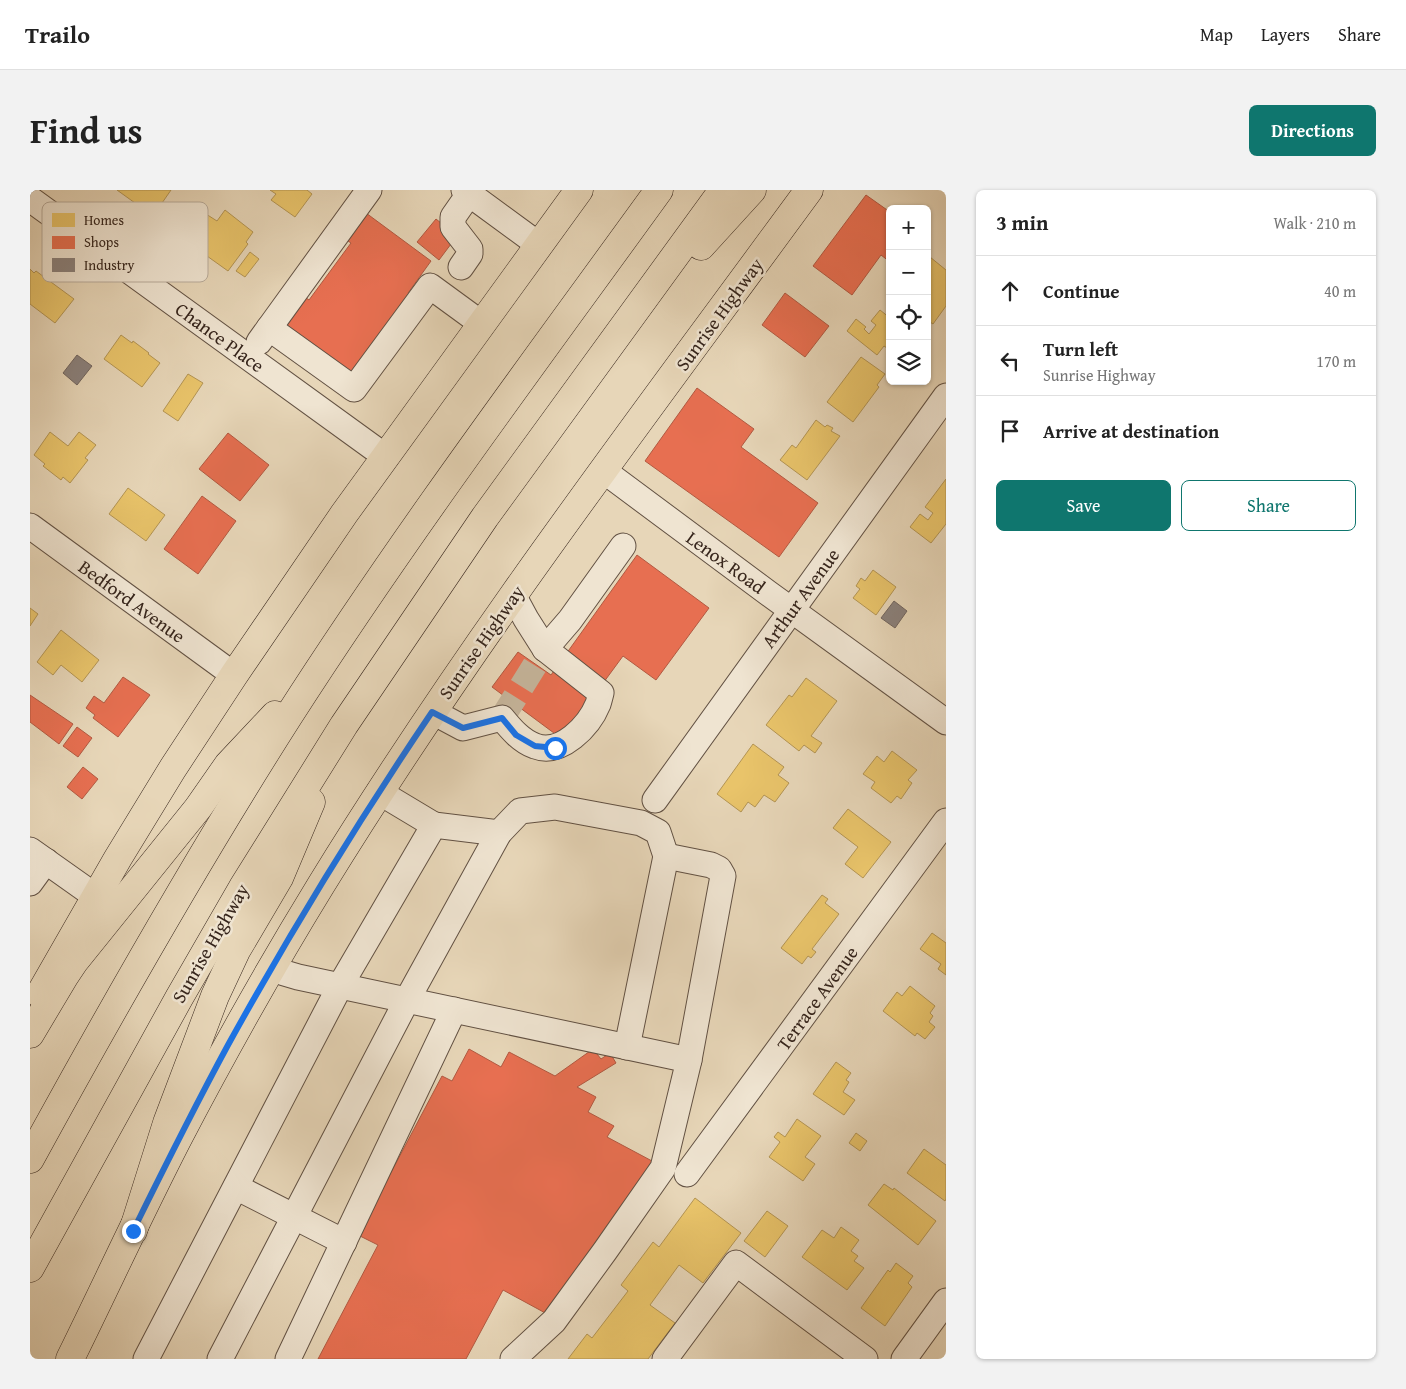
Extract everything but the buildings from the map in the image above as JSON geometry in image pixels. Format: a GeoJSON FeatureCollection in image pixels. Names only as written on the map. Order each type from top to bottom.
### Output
{"type":"FeatureCollection","features":[{"type":"Feature","properties":{"kind":"main road"},"geometry":{"type":"LineString","coordinates":[[30,1011],[95,896],[164,782],[234,674],[386,456],[579,190]]}},
{"type":"Feature","properties":{"kind":"main road"},"geometry":{"type":"LineString","coordinates":[[626,236],[652,190]]}},
{"type":"Feature","properties":{"kind":"main road"},"geometry":{"type":"LineString","coordinates":[[30,1159],[158,930],[218,828],[322,665],[428,510],[659,190]]}},
{"type":"Feature","properties":{"kind":"main road","name":"Sunrise Highway"},"geometry":{"type":"LineString","coordinates":[[30,1268],[197,966],[243,887],[344,725],[485,517],[723,190]]}},
{"type":"Feature","properties":{"kind":"main road"},"geometry":{"type":"LineString","coordinates":[[615,339],[752,190]]}},
{"type":"Feature","properties":{"kind":"main road","name":"Sunrise Highway"},"geometry":{"type":"LineString","coordinates":[[70,1359],[196,1104],[317,890],[432,712],[513,595],[809,190]]}},
{"type":"Feature","properties":{"kind":"main road"},"geometry":{"type":"LineString","coordinates":[[30,1034],[74,962],[198,808],[228,765],[322,665]]}},
{"type":"Feature","properties":{"kind":"main road"},"geometry":{"type":"LineString","coordinates":[[133,1231],[167,1123],[215,996],[236,951],[279,878],[344,725]]}},
{"type":"Feature","properties":{"kind":"street"},"geometry":{"type":"LineString","coordinates":[[248,357],[369,190]]}},
{"type":"Feature","properties":{"kind":"street"},"geometry":{"type":"LineString","coordinates":[[461,267],[470,254],[470,249],[453,226],[454,217],[466,192],[539,245]]}},
{"type":"Feature","properties":{"kind":"street","name":"Chance Place"},"geometry":{"type":"LineString","coordinates":[[30,199],[42,208]]}},
{"type":"Feature","properties":{"kind":"street","name":"Chance Place"},"geometry":{"type":"LineString","coordinates":[[145,282],[386,456]]}},
{"type":"Feature","properties":{"kind":"street"},"geometry":{"type":"LineString","coordinates":[[269,328],[354,389],[430,286],[482,324]]}},
{"type":"Feature","properties":{"kind":"street","name":"Arthur Avenue"},"geometry":{"type":"LineString","coordinates":[[655,800],[946,396]]}},
{"type":"Feature","properties":{"kind":"street","name":"Lenox Road"},"geometry":{"type":"LineString","coordinates":[[604,471],[946,722]]}},
{"type":"Feature","properties":{"kind":"street","name":"Bedford Avenue"},"geometry":{"type":"LineString","coordinates":[[30,526],[234,674]]}},
{"type":"Feature","properties":{"kind":"street"},"geometry":{"type":"LineString","coordinates":[[545,649],[570,620],[623,546]]}},
{"type":"Feature","properties":{"kind":"street"},"geometry":{"type":"LineString","coordinates":[[432,712],[463,728],[502,718],[516,735],[535,746],[555,748],[568,740],[588,722],[598,704],[601,693],[545,649],[513,595]]}},
{"type":"Feature","properties":{"kind":"street"},"geometry":{"type":"LineString","coordinates":[[379,792],[434,825],[499,833]]}},
{"type":"Feature","properties":{"kind":"street"},"geometry":{"type":"LineString","coordinates":[[220,1359],[408,1000],[499,833],[520,811],[555,807],[640,823],[658,832],[666,856],[627,1047]]}},
{"type":"Feature","properties":{"kind":"street","name":"Terrace Avenue"},"geometry":{"type":"LineString","coordinates":[[687,1174],[946,821]]}},
{"type":"Feature","properties":{"kind":"street"},"geometry":{"type":"LineString","coordinates":[[146,1359],[340,986],[434,825]]}},
{"type":"Feature","properties":{"kind":"street"},"geometry":{"type":"LineString","coordinates":[[30,883],[38,855],[95,896]]}},
{"type":"Feature","properties":{"kind":"street"},"geometry":{"type":"LineString","coordinates":[[513,1359],[554,1322],[663,1168],[689,1060],[723,876],[719,869],[711,865],[666,856]]}},
{"type":"Feature","properties":{"kind":"street"},"geometry":{"type":"LineString","coordinates":[[271,969],[298,977],[689,1060]]}},
{"type":"Feature","properties":{"kind":"street"},"geometry":{"type":"LineString","coordinates":[[288,1359],[454,1010]]}},
{"type":"Feature","properties":{"kind":"street"},"geometry":{"type":"LineString","coordinates":[[236,1187],[344,1242]]}},
{"type":"Feature","properties":{"kind":"street"},"geometry":{"type":"LineString","coordinates":[[665,1359],[736,1263],[865,1359]]}},
{"type":"Feature","properties":{"kind":"street"},"geometry":{"type":"LineString","coordinates":[[904,1359],[946,1301]]}},
{"type":"Feature","properties":{"kind":"tunnel"},"geometry":{"type":"LineString","coordinates":[[502,718],[545,649]]}},
{"type":"Feature","properties":{"kind":"route"},"geometry":{"type":"LineString","coordinates":[[133,1231],[228,1044],[271,969],[379,792],[432,712],[463,728],[502,718],[516,735],[535,746],[555,748]]}}]}
